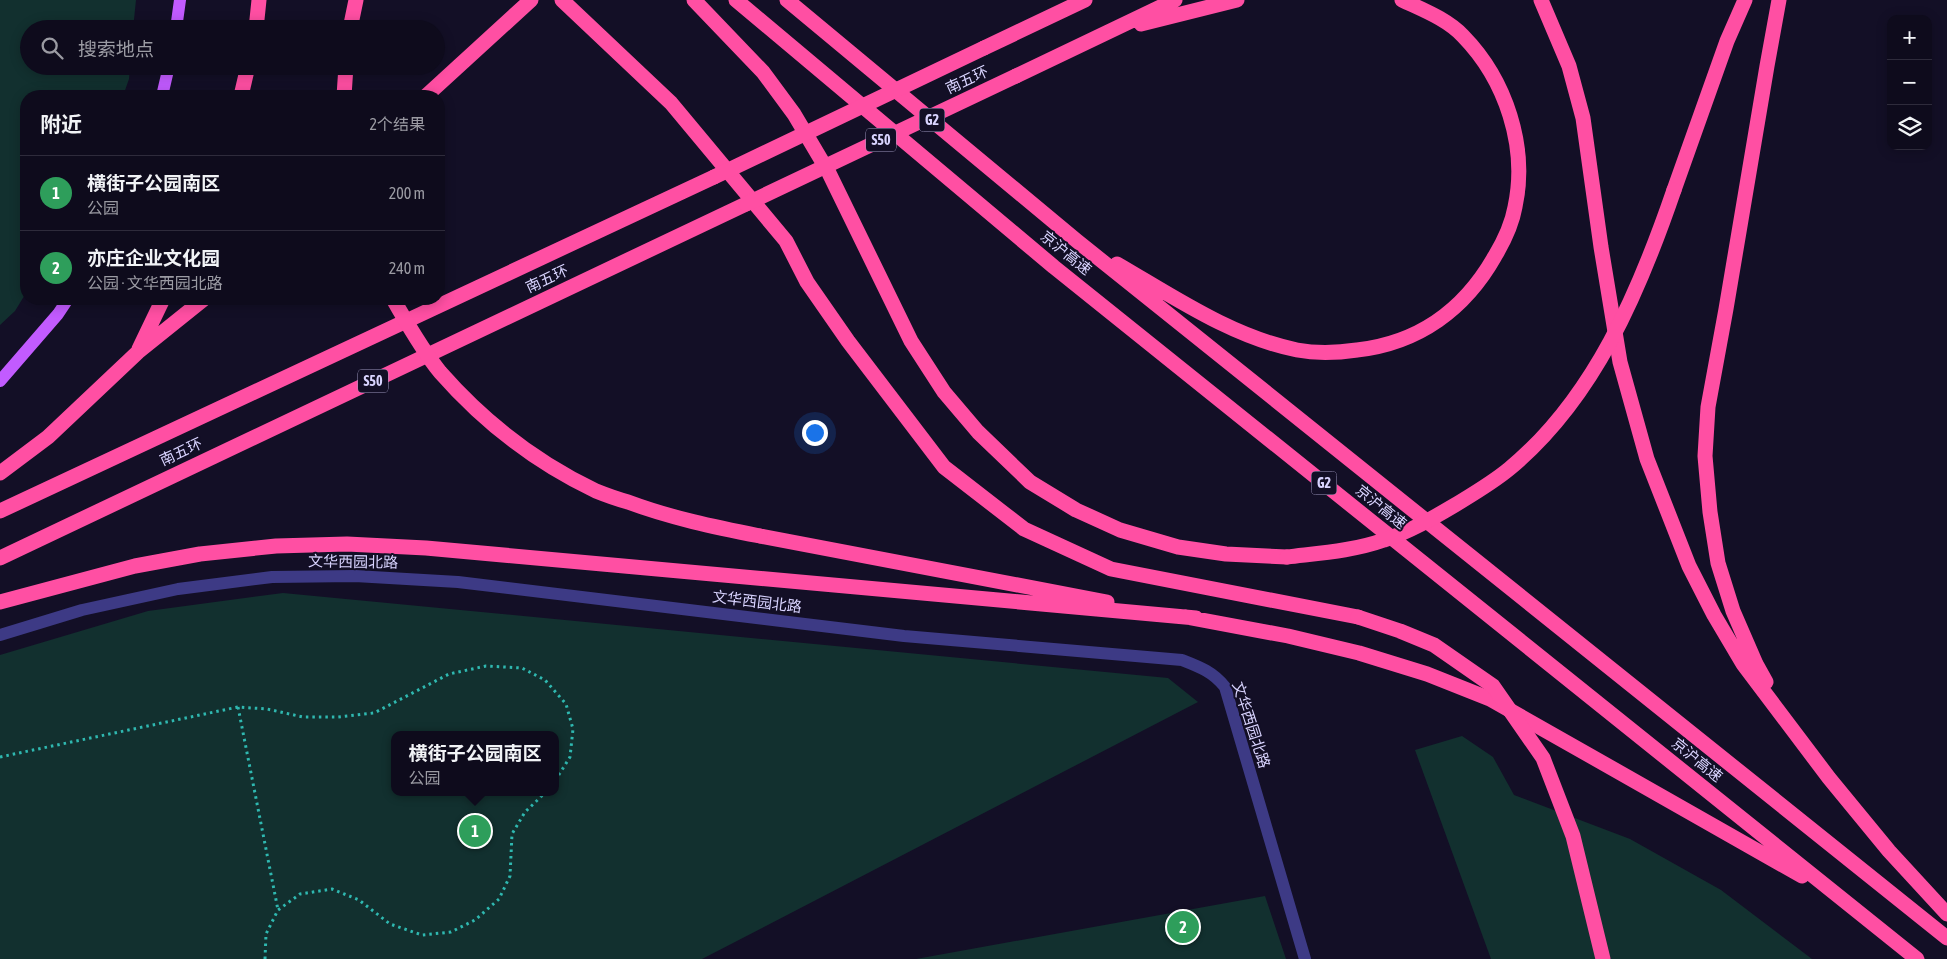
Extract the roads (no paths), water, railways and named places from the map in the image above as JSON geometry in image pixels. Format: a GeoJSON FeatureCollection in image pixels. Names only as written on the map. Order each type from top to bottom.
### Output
{"type":"FeatureCollection","features":[{"type":"Feature","properties":{"kind":"highway"},"geometry":{"type":"LineString","coordinates":[[257,20],[259,0]]}},
{"type":"Feature","properties":{"kind":"highway"},"geometry":{"type":"LineString","coordinates":[[352,20],[356,0]]}},
{"type":"Feature","properties":{"kind":"highway"},"geometry":{"type":"LineString","coordinates":[[433,90],[531,0]]}},
{"type":"Feature","properties":{"kind":"highway"},"geometry":{"type":"LineString","coordinates":[[562,0],[671,103],[786,241],[807,282],[848,340],[944,467],[1024,529],[1111,569],[1358,617],[1400,631],[1434,645],[1493,686],[1543,758],[1573,836],[1603,959]]}},
{"type":"Feature","properties":{"kind":"highway"},"geometry":{"type":"LineString","coordinates":[[694,0],[763,72],[794,114],[829,173],[912,341],[944,392],[978,432],[1030,482],[1076,510],[1120,530],[1178,547],[1226,554],[1287,557],[1337,552],[1384,540],[1432,518],[1508,470],[1538,442],[1566,411],[1590,378],[1611,340],[1656,240],[1727,41],[1745,0]]}},
{"type":"Feature","properties":{"kind":"highway","name":"京沪高速"},"geometry":{"type":"LineString","coordinates":[[736,0],[1054,266],[1917,959]]}},
{"type":"Feature","properties":{"kind":"highway","name":"京沪高速"},"geometry":{"type":"LineString","coordinates":[[787,0],[1077,241],[1947,938]]}},
{"type":"Feature","properties":{"kind":"highway","name":"南五环"},"geometry":{"type":"LineString","coordinates":[[445,303],[1085,0]]}},
{"type":"Feature","properties":{"kind":"highway","name":"S50"},"geometry":{"type":"LineString","coordinates":[[1108,32],[1175,0]]}},
{"type":"Feature","properties":{"kind":"highway"},"geometry":{"type":"LineString","coordinates":[[1108,32],[1237,0]]}},
{"type":"Feature","properties":{"kind":"highway"},"geometry":{"type":"LineString","coordinates":[[1077,241],[1221,323],[1261,340],[1298,350],[1330,354],[1375,348],[1408,337],[1438,321],[1459,305],[1483,277],[1502,243],[1515,208],[1519,167],[1514,129],[1504,98],[1484,60],[1463,35],[1433,14],[1402,0]]}},
{"type":"Feature","properties":{"kind":"highway"},"geometry":{"type":"LineString","coordinates":[[1541,0],[1548,12],[1569,66],[1583,118],[1601,247],[1620,362],[1647,459],[1690,566],[1714,615],[1743,664],[1829,778],[1890,851],[1947,914]]}},
{"type":"Feature","properties":{"kind":"highway"},"geometry":{"type":"LineString","coordinates":[[1779,0],[1708,407],[1705,456],[1710,512],[1718,563],[1733,611],[1756,664],[1794,731]]}},
{"type":"Feature","properties":{"kind":"highway","name":"南五环"},"geometry":{"type":"LineString","coordinates":[[0,558],[1108,32]]}},
{"type":"Feature","properties":{"kind":"highway"},"geometry":{"type":"LineString","coordinates":[[242,90],[246,75]]}},
{"type":"Feature","properties":{"kind":"highway"},"geometry":{"type":"LineString","coordinates":[[344,90],[345,75]]}},
{"type":"Feature","properties":{"kind":"highway"},"geometry":{"type":"LineString","coordinates":[[138,352],[160,305]]}},
{"type":"Feature","properties":{"kind":"highway"},"geometry":{"type":"LineString","coordinates":[[0,473],[48,437],[138,352],[197,305]]}},
{"type":"Feature","properties":{"kind":"highway"},"geometry":{"type":"LineString","coordinates":[[397,305],[439,371],[469,402],[544,463],[596,491],[652,511],[700,525],[1288,636],[1359,653],[1427,674],[1490,699],[1842,900]]}},
{"type":"Feature","properties":{"kind":"highway","name":"南五环"},"geometry":{"type":"LineString","coordinates":[[0,511],[440,305]]}},
{"type":"Feature","properties":{"kind":"highway"},"geometry":{"type":"LineString","coordinates":[[0,602],[135,566],[200,554],[276,546],[347,544],[426,548],[1196,618]]}},
{"type":"Feature","properties":{"kind":"main road"},"geometry":{"type":"LineString","coordinates":[[177,20],[180,0]]}},
{"type":"Feature","properties":{"kind":"main road"},"geometry":{"type":"LineString","coordinates":[[163,90],[167,75]]}},
{"type":"Feature","properties":{"kind":"main road"},"geometry":{"type":"LineString","coordinates":[[0,381],[64,305]]}},
{"type":"Feature","properties":{"kind":"street","name":"文华西园北路"},"geometry":{"type":"LineString","coordinates":[[0,635],[82,610],[178,589],[272,577],[355,576],[458,582],[904,636],[1182,660],[1204,668],[1216,676],[1225,687],[1305,959]]}},
{"type":"Feature","properties":{"kind":"place","name":"横街子公园南区"},"geometry":{"type":"Point","coordinates":[475,831]}},
{"type":"Feature","properties":{"kind":"place","name":"亦庄企业文化园"},"geometry":{"type":"Point","coordinates":[1183,927]}}]}
